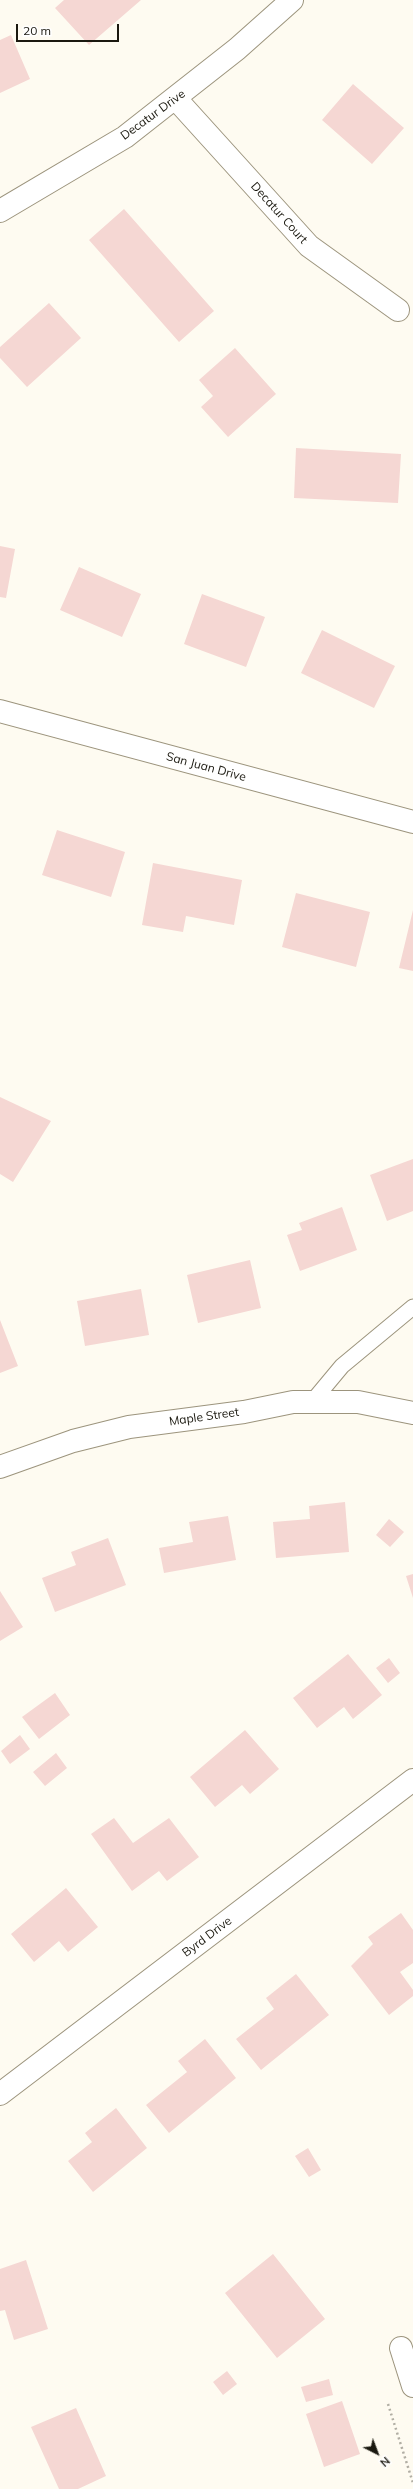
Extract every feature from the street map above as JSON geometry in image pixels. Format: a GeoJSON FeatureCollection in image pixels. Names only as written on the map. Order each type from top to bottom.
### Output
{"type":"FeatureCollection","features":[{"type":"Feature","properties":{"kind":"street","name":"Decatur Drive"},"geometry":{"type":"LineString","coordinates":[[0,211],[125,137],[176,99],[237,49],[292,0]]}},
{"type":"Feature","properties":{"kind":"street","name":"Decatur Court"},"geometry":{"type":"LineString","coordinates":[[176,99],[309,246],[398,310]]}},
{"type":"Feature","properties":{"kind":"street","name":"San Juan Drive"},"geometry":{"type":"LineString","coordinates":[[0,711],[413,822]]}},
{"type":"Feature","properties":{"kind":"street","name":"Maple Street"},"geometry":{"type":"LineString","coordinates":[[0,1467],[73,1441],[129,1427],[244,1412],[293,1402],[358,1402],[413,1413]]}},
{"type":"Feature","properties":{"kind":"street","name":"Byrd Drive"},"geometry":{"type":"LineString","coordinates":[[0,2094],[413,1780]]}},
{"type":"Feature","properties":{"kind":"street"},"geometry":{"type":"LineString","coordinates":[[401,2348],[413,2386]]}},
{"type":"Feature","properties":{"kind":"lane"},"geometry":{"type":"LineString","coordinates":[[312,1402],[342,1366],[413,1307]]}},
{"type":"Feature","properties":{"kind":"path"},"geometry":{"type":"LineString","coordinates":[[386,2397],[413,2483]]}},
{"type":"Feature","properties":{"kind":"building"},"geometry":{"type":"Polygon","coordinates":[[[64,0],[141,0],[89,45],[55,8],[64,0]]]}},
{"type":"Feature","properties":{"kind":"building"},"geometry":{"type":"Polygon","coordinates":[[[11,35],[30,79],[0,93],[0,40],[11,35]]]}},
{"type":"Feature","properties":{"kind":"building"},"geometry":{"type":"Polygon","coordinates":[[[353,84],[404,128],[372,164],[322,120],[353,84]]]}},
{"type":"Feature","properties":{"kind":"building"},"geometry":{"type":"Polygon","coordinates":[[[124,209],[214,311],[179,342],[89,240],[124,209]]]}},
{"type":"Feature","properties":{"kind":"building"},"geometry":{"type":"Polygon","coordinates":[[[49,303],[81,338],[27,387],[0,358],[0,347],[49,303]]]}},
{"type":"Feature","properties":{"kind":"building"},"geometry":{"type":"Polygon","coordinates":[[[235,348],[276,394],[228,437],[201,407],[213,396],[199,380],[235,348]]]}},
{"type":"Feature","properties":{"kind":"building"},"geometry":{"type":"Polygon","coordinates":[[[296,448],[401,454],[398,503],[294,498],[296,448]]]}},
{"type":"Feature","properties":{"kind":"building"},"geometry":{"type":"Polygon","coordinates":[[[0,546],[15,549],[6,598],[0,597],[0,546]]]}},
{"type":"Feature","properties":{"kind":"building"},"geometry":{"type":"Polygon","coordinates":[[[79,567],[141,594],[122,637],[60,610],[79,567]]]}},
{"type":"Feature","properties":{"kind":"building"},"geometry":{"type":"Polygon","coordinates":[[[202,594],[265,617],[246,667],[184,644],[202,594]]]}},
{"type":"Feature","properties":{"kind":"building"},"geometry":{"type":"Polygon","coordinates":[[[322,630],[395,666],[374,708],[301,673],[322,630]]]}},
{"type":"Feature","properties":{"kind":"building"},"geometry":{"type":"Polygon","coordinates":[[[57,830],[125,852],[111,897],[42,875],[57,830]]]}},
{"type":"Feature","properties":{"kind":"building"},"geometry":{"type":"Polygon","coordinates":[[[153,863],[242,880],[234,925],[186,916],[183,932],[142,925],[153,863]]]}},
{"type":"Feature","properties":{"kind":"building"},"geometry":{"type":"Polygon","coordinates":[[[296,893],[370,912],[356,967],[282,947],[296,893]]]}},
{"type":"Feature","properties":{"kind":"building"},"geometry":{"type":"Polygon","coordinates":[[[413,910],[413,971],[399,968],[413,910]]]}},
{"type":"Feature","properties":{"kind":"building"},"geometry":{"type":"Polygon","coordinates":[[[0,1097],[51,1121],[13,1182],[0,1174],[0,1097]]]}},
{"type":"Feature","properties":{"kind":"building"},"geometry":{"type":"Polygon","coordinates":[[[413,1159],[413,1211],[387,1221],[370,1175],[413,1159]]]}},
{"type":"Feature","properties":{"kind":"building"},"geometry":{"type":"Polygon","coordinates":[[[342,1207],[357,1250],[300,1271],[287,1235],[302,1230],[299,1223],[342,1207]]]}},
{"type":"Feature","properties":{"kind":"building"},"geometry":{"type":"Polygon","coordinates":[[[250,1260],[261,1308],[198,1323],[187,1275],[250,1260]]]}},
{"type":"Feature","properties":{"kind":"building"},"geometry":{"type":"Polygon","coordinates":[[[141,1289],[149,1335],[85,1346],[77,1301],[141,1289]]]}},
{"type":"Feature","properties":{"kind":"building"},"geometry":{"type":"Polygon","coordinates":[[[0,1320],[18,1366],[0,1373],[0,1320]]]}},
{"type":"Feature","properties":{"kind":"building"},"geometry":{"type":"Polygon","coordinates":[[[345,1502],[349,1552],[276,1558],[273,1522],[310,1519],[309,1506],[345,1502]]]}},
{"type":"Feature","properties":{"kind":"building"},"geometry":{"type":"Polygon","coordinates":[[[228,1516],[236,1560],[164,1573],[159,1548],[193,1542],[189,1522],[228,1516]]]}},
{"type":"Feature","properties":{"kind":"building"},"geometry":{"type":"Polygon","coordinates":[[[389,1519],[404,1532],[390,1547],[376,1535],[389,1519]]]}},
{"type":"Feature","properties":{"kind":"building"},"geometry":{"type":"Polygon","coordinates":[[[108,1538],[126,1585],[55,1612],[42,1578],[76,1565],[71,1552],[108,1538]]]}},
{"type":"Feature","properties":{"kind":"building"},"geometry":{"type":"Polygon","coordinates":[[[413,1574],[413,1598],[406,1576],[413,1574]]]}},
{"type":"Feature","properties":{"kind":"building"},"geometry":{"type":"Polygon","coordinates":[[[0,1591],[23,1627],[0,1641],[0,1591]]]}},
{"type":"Feature","properties":{"kind":"building"},"geometry":{"type":"Polygon","coordinates":[[[348,1654],[382,1695],[353,1719],[344,1707],[317,1728],[293,1698],[348,1654]]]}},
{"type":"Feature","properties":{"kind":"building"},"geometry":{"type":"Polygon","coordinates":[[[389,1658],[400,1673],[388,1683],[376,1668],[389,1658]]]}},
{"type":"Feature","properties":{"kind":"building"},"geometry":{"type":"Polygon","coordinates":[[[55,1693],[70,1715],[39,1739],[22,1717],[55,1693]]]}},
{"type":"Feature","properties":{"kind":"building"},"geometry":{"type":"Polygon","coordinates":[[[245,1730],[279,1769],[250,1794],[242,1785],[215,1807],[190,1777],[245,1730]]]}},
{"type":"Feature","properties":{"kind":"building"},"geometry":{"type":"Polygon","coordinates":[[[20,1735],[30,1749],[10,1764],[1,1751],[20,1735]]]}},
{"type":"Feature","properties":{"kind":"building"},"geometry":{"type":"Polygon","coordinates":[[[56,1753],[67,1768],[45,1786],[33,1772],[56,1753]]]}},
{"type":"Feature","properties":{"kind":"building"},"geometry":{"type":"Polygon","coordinates":[[[114,1818],[133,1843],[169,1818],[199,1857],[167,1881],[159,1871],[132,1891],[91,1834],[114,1818]]]}},
{"type":"Feature","properties":{"kind":"building"},"geometry":{"type":"Polygon","coordinates":[[[66,1888],[98,1927],[68,1952],[59,1941],[34,1962],[11,1934],[66,1888]]]}},
{"type":"Feature","properties":{"kind":"building"},"geometry":{"type":"Polygon","coordinates":[[[401,1913],[413,1930],[413,1963],[400,1972],[413,1990],[413,1996],[389,2015],[351,1966],[373,1944],[368,1937],[401,1913]]]}},
{"type":"Feature","properties":{"kind":"building"},"geometry":{"type":"Polygon","coordinates":[[[296,1974],[329,2015],[261,2070],[236,2039],[274,2009],[266,1998],[296,1974]]]}},
{"type":"Feature","properties":{"kind":"building"},"geometry":{"type":"Polygon","coordinates":[[[205,2039],[236,2078],[169,2133],[146,2105],[187,2072],[178,2061],[205,2039]]]}},
{"type":"Feature","properties":{"kind":"building"},"geometry":{"type":"Polygon","coordinates":[[[116,2108],[147,2148],[93,2192],[68,2161],[92,2142],[85,2133],[116,2108]]]}},
{"type":"Feature","properties":{"kind":"building"},"geometry":{"type":"Polygon","coordinates":[[[308,2148],[321,2170],[309,2177],[295,2156],[308,2148]]]}},
{"type":"Feature","properties":{"kind":"building"},"geometry":{"type":"Polygon","coordinates":[[[273,2254],[325,2319],[277,2358],[225,2293],[273,2254]]]}},
{"type":"Feature","properties":{"kind":"building"},"geometry":{"type":"Polygon","coordinates":[[[26,2260],[48,2329],[14,2340],[5,2310],[0,2311],[0,2269],[26,2260]]]}},
{"type":"Feature","properties":{"kind":"building"},"geometry":{"type":"Polygon","coordinates":[[[227,2371],[237,2384],[223,2395],[213,2382],[227,2371]]]}},
{"type":"Feature","properties":{"kind":"building"},"geometry":{"type":"Polygon","coordinates":[[[329,2379],[333,2395],[306,2402],[301,2387],[329,2379]]]}},
{"type":"Feature","properties":{"kind":"building"},"geometry":{"type":"Polygon","coordinates":[[[342,2401],[360,2454],[324,2467],[306,2414],[342,2401]]]}},
{"type":"Feature","properties":{"kind":"building"},"geometry":{"type":"Polygon","coordinates":[[[76,2408],[106,2476],[78,2489],[59,2489],[31,2427],[76,2408]]]}}]}
